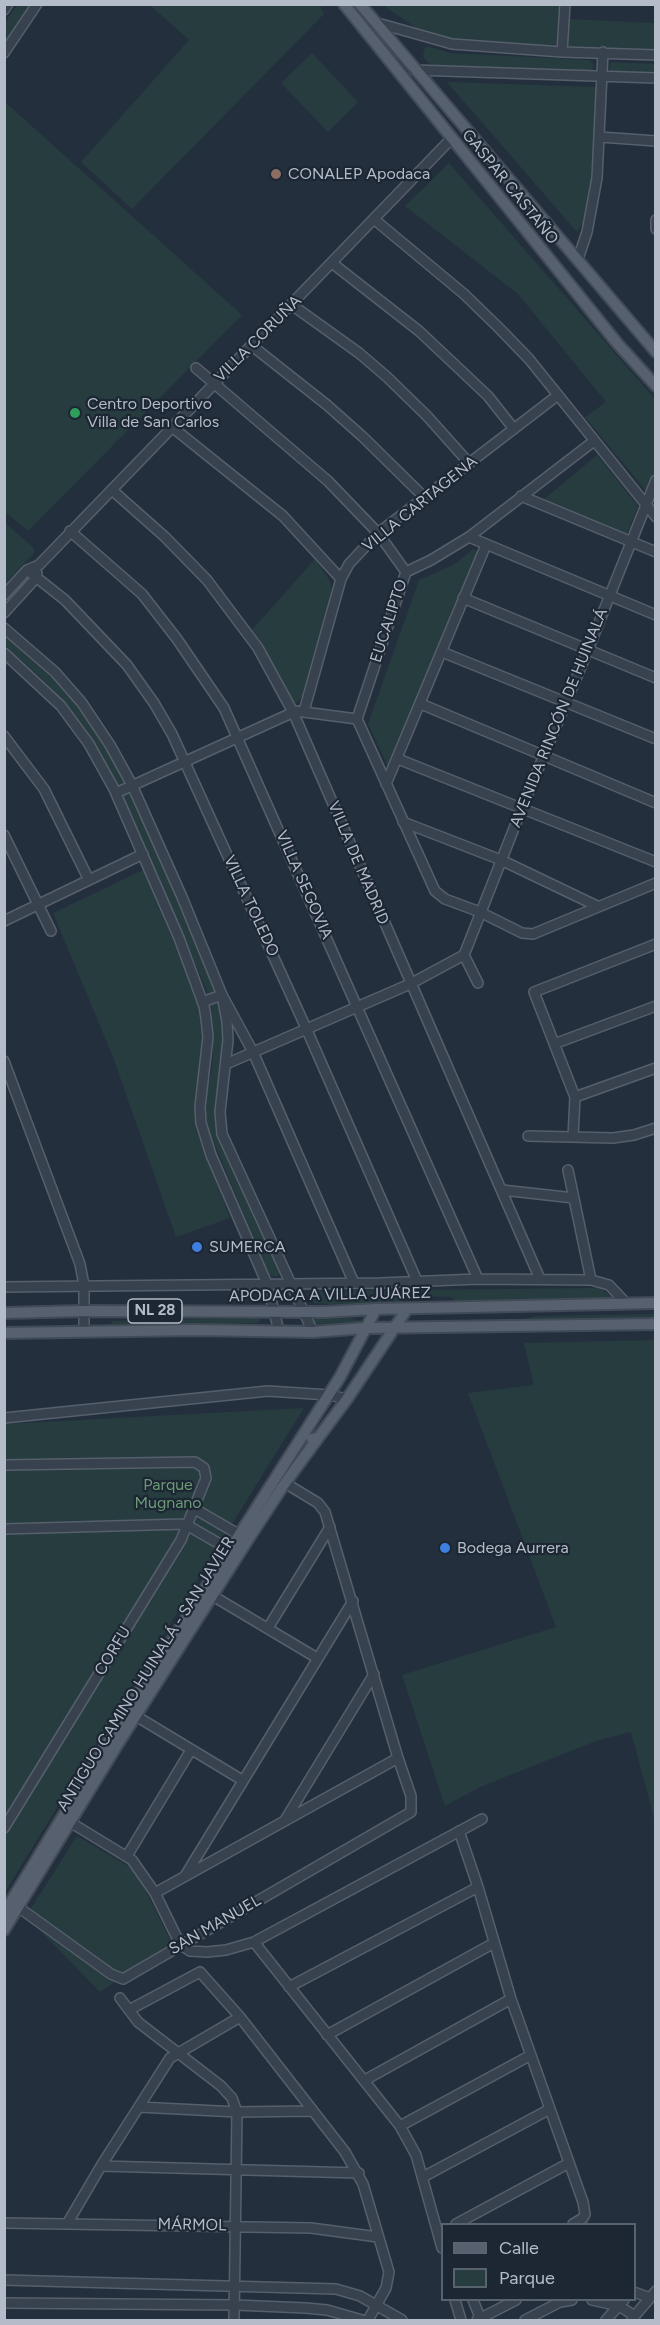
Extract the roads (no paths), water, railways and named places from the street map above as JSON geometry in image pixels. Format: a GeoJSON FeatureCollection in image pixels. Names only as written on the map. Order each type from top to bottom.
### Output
{"type":"FeatureCollection","features":[{"type":"Feature","properties":{"kind":"main road","name":"GASPAR CASTAÑO"},"geometry":{"type":"LineString","coordinates":[[344,4],[616,344],[656,386]]}},
{"type":"Feature","properties":{"kind":"main road","name":"GASPAR CASTAÑO"},"geometry":{"type":"LineString","coordinates":[[360,4],[656,352]]}},
{"type":"Feature","properties":{"kind":"main road","name":"APODACA A VILLA JUÁREZ"},"geometry":{"type":"LineString","coordinates":[[4,1313],[305,1312],[656,1303]]}},
{"type":"Feature","properties":{"kind":"main road"},"geometry":{"type":"LineString","coordinates":[[4,1930],[15,1905],[208,1593],[238,1534],[280,1480],[297,1442],[329,1395],[376,1309]]}},
{"type":"Feature","properties":{"kind":"main road","name":"ANTIGUO CAMINO HUINALÁ - SAN JAVIER"},"geometry":{"type":"LineString","coordinates":[[208,1593],[280,1480],[318,1438],[347,1399],[407,1309]]}},
{"type":"Feature","properties":{"kind":"main road","name":"APODACA A VILLA JUÁREZ"},"geometry":{"type":"LineString","coordinates":[[4,1333],[313,1332],[365,1328],[656,1324]]}},
{"type":"Feature","properties":{"kind":"main road"},"geometry":{"type":"LineString","coordinates":[[297,1442],[318,1438]]}},
{"type":"Feature","properties":{"kind":"main road"},"geometry":{"type":"LineString","coordinates":[[4,1913],[15,1905]]}},
{"type":"Feature","properties":{"kind":"street"},"geometry":{"type":"LineString","coordinates":[[4,10],[8,4]]}},
{"type":"Feature","properties":{"kind":"street"},"geometry":{"type":"LineString","coordinates":[[4,53],[37,4]]}},
{"type":"Feature","properties":{"kind":"street"},"geometry":{"type":"LineString","coordinates":[[562,52],[565,4]]}},
{"type":"Feature","properties":{"kind":"street"},"geometry":{"type":"LineString","coordinates":[[374,22],[452,44],[562,52],[656,55]]}},
{"type":"Feature","properties":{"kind":"street"},"geometry":{"type":"LineString","coordinates":[[578,259],[593,206],[600,137],[603,52]]}},
{"type":"Feature","properties":{"kind":"street"},"geometry":{"type":"LineString","coordinates":[[414,70],[656,78]]}},
{"type":"Feature","properties":{"kind":"street"},"geometry":{"type":"LineString","coordinates":[[600,137],[656,141]]}},
{"type":"Feature","properties":{"kind":"street","name":"VILLA CORUÑA"},"geometry":{"type":"LineString","coordinates":[[4,594],[27,570],[39,565],[452,139]]}},
{"type":"Feature","properties":{"kind":"street"},"geometry":{"type":"LineString","coordinates":[[375,220],[464,294],[529,359],[656,517]]}},
{"type":"Feature","properties":{"kind":"street"},"geometry":{"type":"LineString","coordinates":[[656,220],[656,229]]}},
{"type":"Feature","properties":{"kind":"street"},"geometry":{"type":"LineString","coordinates":[[332,263],[435,345],[488,396],[514,429]]}},
{"type":"Feature","properties":{"kind":"street"},"geometry":{"type":"LineString","coordinates":[[292,305],[387,377],[469,464]]}},
{"type":"Feature","properties":{"kind":"street"},"geometry":{"type":"LineString","coordinates":[[251,345],[354,429],[424,498]]}},
{"type":"Feature","properties":{"kind":"street"},"geometry":{"type":"LineString","coordinates":[[196,368],[328,481],[378,533],[406,572]]}},
{"type":"Feature","properties":{"kind":"street","name":"VILLA CARTAGENA"},"geometry":{"type":"LineString","coordinates":[[304,711],[341,579],[349,564],[378,533],[558,395]]}},
{"type":"Feature","properties":{"kind":"street"},"geometry":{"type":"LineString","coordinates":[[172,427],[283,516],[341,579]]}},
{"type":"Feature","properties":{"kind":"street","name":"EUCALIPTO"},"geometry":{"type":"LineString","coordinates":[[357,719],[406,572],[469,537],[594,441]]}},
{"type":"Feature","properties":{"kind":"street","name":"AVENIDA RINCÓN DE HUINALÁ"},"geometry":{"type":"LineString","coordinates":[[464,955],[656,480]]}},
{"type":"Feature","properties":{"kind":"street","name":"VILLA DE MADRID"},"geometry":{"type":"LineString","coordinates":[[111,490],[165,537],[207,580],[258,648],[293,712],[540,1279]]}},
{"type":"Feature","properties":{"kind":"street"},"geometry":{"type":"LineString","coordinates":[[521,496],[656,552]]}},
{"type":"Feature","properties":{"kind":"street","name":"VILLA SEGOVIA"},"geometry":{"type":"LineString","coordinates":[[70,531],[127,580],[155,610],[224,708],[239,737],[478,1279]]}},
{"type":"Feature","properties":{"kind":"street"},"geometry":{"type":"LineString","coordinates":[[469,537],[656,615]]}},
{"type":"Feature","properties":{"kind":"street"},"geometry":{"type":"LineString","coordinates":[[386,784],[486,545]]}},
{"type":"Feature","properties":{"kind":"street","name":"VILLA CORUÑA"},"geometry":{"type":"LineString","coordinates":[[4,613],[36,578],[39,565]]}},
{"type":"Feature","properties":{"kind":"street","name":"VILLA TOLEDO"},"geometry":{"type":"LineString","coordinates":[[27,570],[65,600],[128,665],[154,703],[185,761],[417,1281]]}},
{"type":"Feature","properties":{"kind":"street"},"geometry":{"type":"LineString","coordinates":[[463,598],[656,678]]}},
{"type":"Feature","properties":{"kind":"street"},"geometry":{"type":"LineString","coordinates":[[4,628],[55,672],[82,703],[132,784],[222,995],[253,1052],[354,1283]]}},
{"type":"Feature","properties":{"kind":"street"},"geometry":{"type":"LineString","coordinates":[[442,652],[656,739]]}},
{"type":"Feature","properties":{"kind":"street"},"geometry":{"type":"LineString","coordinates":[[4,653],[61,706],[89,744],[116,793],[179,938],[202,1002],[208,1037],[200,1116],[211,1155],[267,1284],[279,1331]]}},
{"type":"Feature","properties":{"kind":"street"},"geometry":{"type":"LineString","coordinates":[[421,704],[656,804]]}},
{"type":"Feature","properties":{"kind":"street"},"geometry":{"type":"LineString","coordinates":[[116,793],[293,712],[304,711],[357,719],[437,893],[445,899],[480,912],[522,933],[533,934],[656,883]]}},
{"type":"Feature","properties":{"kind":"street"},"geometry":{"type":"LineString","coordinates":[[4,736],[44,789],[89,880]]}},
{"type":"Feature","properties":{"kind":"street"},"geometry":{"type":"LineString","coordinates":[[398,759],[656,862]]}},
{"type":"Feature","properties":{"kind":"street"},"geometry":{"type":"LineString","coordinates":[[403,822],[501,860],[597,906]]}},
{"type":"Feature","properties":{"kind":"street"},"geometry":{"type":"LineString","coordinates":[[4,835],[51,931]]}},
{"type":"Feature","properties":{"kind":"street"},"geometry":{"type":"LineString","coordinates":[[4,921],[143,854]]}},
{"type":"Feature","properties":{"kind":"street"},"geometry":{"type":"LineString","coordinates":[[573,1137],[575,1097],[534,995],[536,990],[656,944]]}},
{"type":"Feature","properties":{"kind":"street"},"geometry":{"type":"LineString","coordinates":[[226,1064],[410,984],[464,955],[478,983]]}},
{"type":"Feature","properties":{"kind":"street"},"geometry":{"type":"LineString","coordinates":[[202,1002],[222,995]]}},
{"type":"Feature","properties":{"kind":"street"},"geometry":{"type":"LineString","coordinates":[[222,995],[228,1029],[222,1134],[313,1332]]}},
{"type":"Feature","properties":{"kind":"street"},"geometry":{"type":"LineString","coordinates":[[554,1044],[656,1006]]}},
{"type":"Feature","properties":{"kind":"street"},"geometry":{"type":"LineString","coordinates":[[4,1061],[80,1264],[84,1285],[84,1331]]}},
{"type":"Feature","properties":{"kind":"street"},"geometry":{"type":"LineString","coordinates":[[575,1097],[656,1068]]}},
{"type":"Feature","properties":{"kind":"street"},"geometry":{"type":"LineString","coordinates":[[528,1136],[613,1138],[634,1135],[656,1128]]}},
{"type":"Feature","properties":{"kind":"street"},"geometry":{"type":"LineString","coordinates":[[211,1155],[228,1148]]}},
{"type":"Feature","properties":{"kind":"street"},"geometry":{"type":"LineString","coordinates":[[568,1170],[591,1280]]}},
{"type":"Feature","properties":{"kind":"street"},"geometry":{"type":"LineString","coordinates":[[502,1190],[574,1198]]}},
{"type":"Feature","properties":{"kind":"street"},"geometry":{"type":"LineString","coordinates":[[4,1287],[354,1283],[478,1279],[591,1280],[609,1285],[626,1303]]}},
{"type":"Feature","properties":{"kind":"street"},"geometry":{"type":"LineString","coordinates":[[4,1418],[268,1391],[329,1395],[347,1399]]}},
{"type":"Feature","properties":{"kind":"street","name":"CORFU"},"geometry":{"type":"LineString","coordinates":[[4,1465],[195,1462],[204,1468],[206,1478],[181,1540],[4,1828]]}},
{"type":"Feature","properties":{"kind":"street"},"geometry":{"type":"LineString","coordinates":[[154,1893],[398,1758],[353,1601],[323,1508],[280,1480]]}},
{"type":"Feature","properties":{"kind":"street"},"geometry":{"type":"LineString","coordinates":[[195,1509],[238,1534]]}},
{"type":"Feature","properties":{"kind":"street"},"geometry":{"type":"LineString","coordinates":[[4,1529],[187,1525],[230,1550]]}},
{"type":"Feature","properties":{"kind":"street"},"geometry":{"type":"LineString","coordinates":[[268,1628],[330,1527]]}},
{"type":"Feature","properties":{"kind":"street"},"geometry":{"type":"LineString","coordinates":[[208,1593],[316,1658]]}},
{"type":"Feature","properties":{"kind":"street"},"geometry":{"type":"LineString","coordinates":[[185,1876],[316,1658],[353,1601]]}},
{"type":"Feature","properties":{"kind":"street"},"geometry":{"type":"LineString","coordinates":[[285,1821],[374,1674]]}},
{"type":"Feature","properties":{"kind":"street"},"geometry":{"type":"LineString","coordinates":[[132,1713],[242,1780]]}},
{"type":"Feature","properties":{"kind":"street"},"geometry":{"type":"LineString","coordinates":[[127,1856],[191,1750]]}},
{"type":"Feature","properties":{"kind":"street","name":"SAN MANUEL"},"geometry":{"type":"LineString","coordinates":[[15,1905],[111,1974],[123,1978],[408,1814],[413,1809],[411,1796],[398,1758]]}},
{"type":"Feature","properties":{"kind":"street"},"geometry":{"type":"LineString","coordinates":[[67,1820],[127,1856],[154,1893],[180,1944],[190,1951],[207,1952],[226,1950],[254,1942],[482,1819]]}},
{"type":"Feature","properties":{"kind":"street"},"geometry":{"type":"LineString","coordinates":[[459,1831],[511,1999],[585,2214],[575,2223]]}},
{"type":"Feature","properties":{"kind":"street"},"geometry":{"type":"LineString","coordinates":[[289,1987],[478,1887]]}},
{"type":"Feature","properties":{"kind":"street"},"geometry":{"type":"LineString","coordinates":[[254,1942],[400,2126],[411,2145],[441,2233]]}},
{"type":"Feature","properties":{"kind":"street"},"geometry":{"type":"LineString","coordinates":[[327,2035],[494,1943]]}},
{"type":"Feature","properties":{"kind":"street"},"geometry":{"type":"LineString","coordinates":[[129,2010],[200,1972],[240,2017],[359,2174],[389,2272],[386,2288],[368,2320]]}},
{"type":"Feature","properties":{"kind":"street"},"geometry":{"type":"LineString","coordinates":[[120,1998],[138,2022],[221,2086],[232,2098],[237,2112],[234,2320]]}},
{"type":"Feature","properties":{"kind":"street"},"geometry":{"type":"LineString","coordinates":[[365,2080],[511,1999]]}},
{"type":"Feature","properties":{"kind":"street"},"geometry":{"type":"LineString","coordinates":[[67,2224],[166,2064],[177,2053],[240,2017]]}},
{"type":"Feature","properties":{"kind":"street"},"geometry":{"type":"LineString","coordinates":[[400,2126],[531,2055]]}},
{"type":"Feature","properties":{"kind":"street"},"geometry":{"type":"LineString","coordinates":[[139,2108],[237,2112],[312,2111]]}},
{"type":"Feature","properties":{"kind":"street"},"geometry":{"type":"LineString","coordinates":[[423,2177],[550,2109]]}},
{"type":"Feature","properties":{"kind":"street"},"geometry":{"type":"LineString","coordinates":[[458,2223],[569,2163]]}},
{"type":"Feature","properties":{"kind":"street"},"geometry":{"type":"LineString","coordinates":[[101,2166],[359,2174]]}},
{"type":"Feature","properties":{"kind":"street","name":"MÁRMOL"},"geometry":{"type":"LineString","coordinates":[[4,2223],[311,2228],[378,2237]]}},
{"type":"Feature","properties":{"kind":"street"},"geometry":{"type":"LineString","coordinates":[[4,2280],[336,2289],[360,2296],[402,2320]]}},
{"type":"Feature","properties":{"kind":"street"},"geometry":{"type":"LineString","coordinates":[[602,2301],[621,2303],[635,2319],[654,2296],[636,2292]]}},
{"type":"Feature","properties":{"kind":"street"},"geometry":{"type":"LineString","coordinates":[[455,2301],[461,2320]]}},
{"type":"Feature","properties":{"kind":"street"},"geometry":{"type":"LineString","coordinates":[[472,2301],[479,2320],[514,2301]]}},
{"type":"Feature","properties":{"kind":"street"},"geometry":{"type":"LineString","coordinates":[[525,2320],[566,2301]]}},
{"type":"Feature","properties":{"kind":"street"},"geometry":{"type":"LineString","coordinates":[[4,2303],[235,2305],[327,2310],[362,2320]]}},
{"type":"Feature","properties":{"kind":"street"},"geometry":{"type":"LineString","coordinates":[[606,2320],[621,2303]]}},
{"type":"Feature","properties":{"kind":"place","name":"CONALEP Apodaca"},"geometry":{"type":"Point","coordinates":[276,174]}},
{"type":"Feature","properties":{"kind":"place","name":"Centro Deportivo Villa de San Carlos"},"geometry":{"type":"Point","coordinates":[75,413]}},
{"type":"Feature","properties":{"kind":"place","name":"SUMERCA"},"geometry":{"type":"Point","coordinates":[197,1247]}},
{"type":"Feature","properties":{"kind":"place","name":"Bodega Aurrera"},"geometry":{"type":"Point","coordinates":[445,1548]}},
{"type":"Feature","properties":{"kind":"park label","name":"Parque Mugnano"},"geometry":{"type":"Point","coordinates":[168,1494]}}]}
